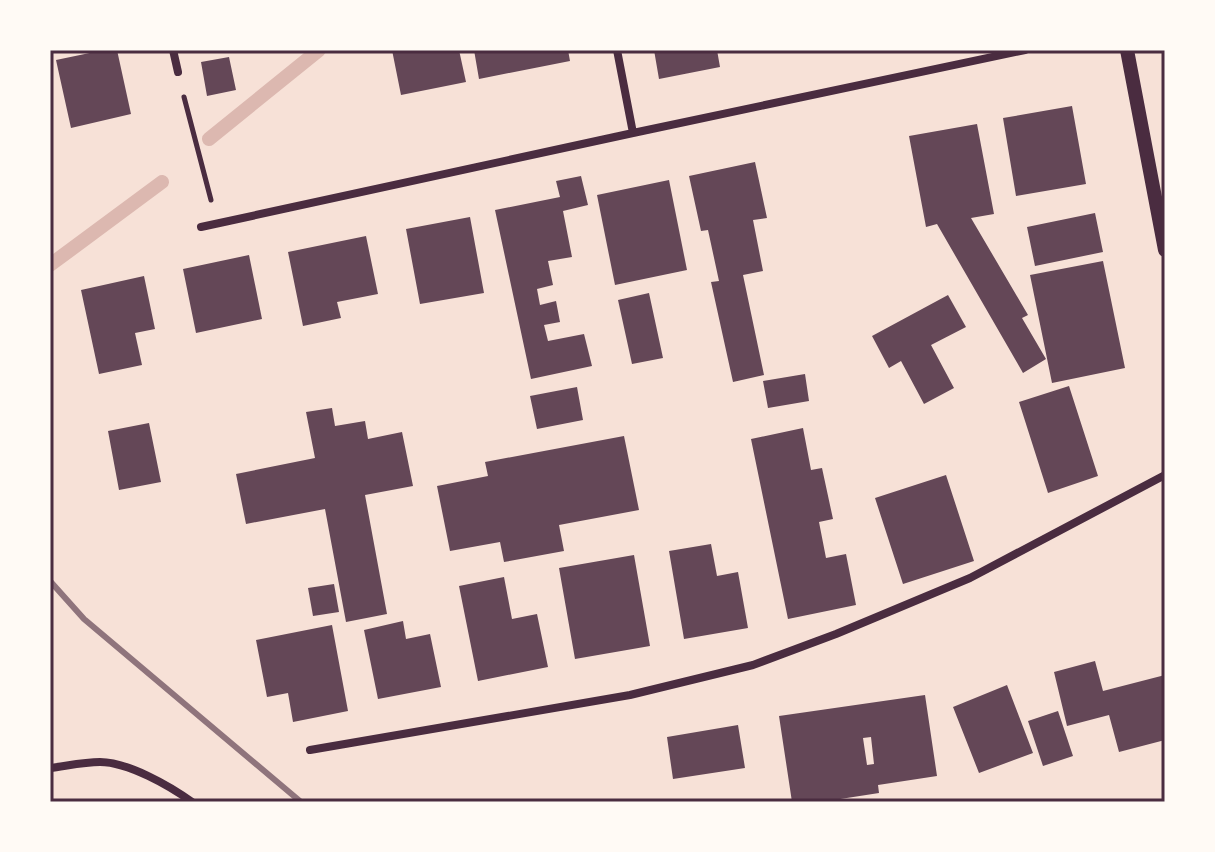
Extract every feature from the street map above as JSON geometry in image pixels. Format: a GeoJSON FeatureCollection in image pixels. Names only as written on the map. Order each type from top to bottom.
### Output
{"type":"FeatureCollection","features":[{"type":"Feature","properties":{"kind":"street"},"geometry":{"type":"LineString","coordinates":[[173,50],[178,72]]}},
{"type":"Feature","properties":{"kind":"street"},"geometry":{"type":"LineString","coordinates":[[617,50],[633,133]]}},
{"type":"Feature","properties":{"kind":"street"},"geometry":{"type":"LineString","coordinates":[[201,227],[1025,50]]}},
{"type":"Feature","properties":{"kind":"street"},"geometry":{"type":"LineString","coordinates":[[1127,50],[1165,250]]}},
{"type":"Feature","properties":{"kind":"street"},"geometry":{"type":"LineString","coordinates":[[310,750],[630,695],[753,665],[970,578],[1165,475]]}},
{"type":"Feature","properties":{"kind":"street"},"geometry":{"type":"LineString","coordinates":[[50,768],[103,762],[136,771],[192,802]]}},
{"type":"Feature","properties":{"kind":"path"},"geometry":{"type":"LineString","coordinates":[[178,72],[217,224]]}},
{"type":"Feature","properties":{"kind":"building"},"geometry":{"type":"Polygon","coordinates":[[[117,50],[131,114],[71,128],[56,60],[117,50]]]}},
{"type":"Feature","properties":{"kind":"building"},"geometry":{"type":"Polygon","coordinates":[[[392,50],[459,50],[466,82],[401,95],[392,50]]]}},
{"type":"Feature","properties":{"kind":"building"},"geometry":{"type":"Polygon","coordinates":[[[474,50],[568,50],[570,61],[479,79],[474,50]]]}},
{"type":"Feature","properties":{"kind":"building"},"geometry":{"type":"Polygon","coordinates":[[[654,50],[717,50],[720,67],[659,79],[654,50]]]}},
{"type":"Feature","properties":{"kind":"building"},"geometry":{"type":"Polygon","coordinates":[[[229,57],[236,90],[207,96],[201,62],[229,57]]]}},
{"type":"Feature","properties":{"kind":"building"},"geometry":{"type":"Polygon","coordinates":[[[1072,106],[1086,184],[1016,196],[1003,118],[1072,106]]]}},
{"type":"Feature","properties":{"kind":"building"},"geometry":{"type":"Polygon","coordinates":[[[977,124],[994,214],[971,218],[1028,315],[1022,318],[1046,359],[1023,373],[937,224],[926,227],[909,136],[977,124]]]}},
{"type":"Feature","properties":{"kind":"building"},"geometry":{"type":"Polygon","coordinates":[[[755,162],[767,218],[753,220],[763,271],[743,275],[764,375],[733,382],[711,282],[719,281],[708,230],[701,231],[689,176],[755,162]]]}},
{"type":"Feature","properties":{"kind":"building"},"geometry":{"type":"Polygon","coordinates":[[[581,176],[588,205],[563,211],[572,257],[548,261],[553,285],[537,289],[540,305],[556,301],[560,322],[544,325],[548,341],[584,334],[592,366],[531,379],[495,210],[560,197],[556,181],[581,176]]]}},
{"type":"Feature","properties":{"kind":"building"},"geometry":{"type":"Polygon","coordinates":[[[669,180],[687,270],[615,285],[597,195],[669,180]]]}},
{"type":"Feature","properties":{"kind":"building"},"geometry":{"type":"Polygon","coordinates":[[[1095,213],[1103,252],[1035,266],[1027,227],[1095,213]]]}},
{"type":"Feature","properties":{"kind":"building"},"geometry":{"type":"Polygon","coordinates":[[[470,217],[484,293],[420,304],[406,229],[470,217]]]}},
{"type":"Feature","properties":{"kind":"building"},"geometry":{"type":"Polygon","coordinates":[[[366,236],[378,294],[337,302],[341,318],[303,326],[288,252],[366,236]]]}},
{"type":"Feature","properties":{"kind":"building"},"geometry":{"type":"Polygon","coordinates":[[[249,255],[262,319],[196,333],[183,269],[249,255]]]}},
{"type":"Feature","properties":{"kind":"building"},"geometry":{"type":"Polygon","coordinates":[[[1103,261],[1125,368],[1052,383],[1030,275],[1103,261]]]}},
{"type":"Feature","properties":{"kind":"building"},"geometry":{"type":"Polygon","coordinates":[[[144,276],[155,329],[135,333],[142,365],[99,374],[81,290],[144,276]]]}},
{"type":"Feature","properties":{"kind":"building"},"geometry":{"type":"Polygon","coordinates":[[[649,293],[663,358],[632,364],[618,300],[649,293]]]}},
{"type":"Feature","properties":{"kind":"building"},"geometry":{"type":"Polygon","coordinates":[[[948,295],[966,327],[931,345],[954,388],[924,404],[901,361],[889,368],[872,336],[948,295]]]}},
{"type":"Feature","properties":{"kind":"building"},"geometry":{"type":"Polygon","coordinates":[[[805,374],[809,401],[768,408],[763,381],[805,374]]]}},
{"type":"Feature","properties":{"kind":"building"},"geometry":{"type":"Polygon","coordinates":[[[1069,386],[1098,476],[1048,493],[1019,402],[1069,386]]]}},
{"type":"Feature","properties":{"kind":"building"},"geometry":{"type":"Polygon","coordinates":[[[577,387],[583,420],[537,429],[530,396],[577,387]]]}},
{"type":"Feature","properties":{"kind":"building"},"geometry":{"type":"Polygon","coordinates":[[[332,408],[335,426],[365,421],[368,439],[402,432],[413,486],[365,495],[387,614],[346,622],[325,509],[246,524],[236,474],[315,458],[306,412],[332,408]]]}},
{"type":"Feature","properties":{"kind":"building"},"geometry":{"type":"Polygon","coordinates":[[[149,423],[161,482],[119,490],[108,431],[149,423]]]}},
{"type":"Feature","properties":{"kind":"building"},"geometry":{"type":"Polygon","coordinates":[[[803,428],[811,470],[822,468],[833,519],[819,522],[826,558],[846,554],[856,605],[788,619],[751,439],[803,428]]]}},
{"type":"Feature","properties":{"kind":"building"},"geometry":{"type":"Polygon","coordinates":[[[624,436],[639,510],[559,525],[564,551],[504,562],[500,542],[450,551],[437,486],[488,476],[485,462],[624,436]]]}},
{"type":"Feature","properties":{"kind":"building"},"geometry":{"type":"Polygon","coordinates":[[[946,475],[974,561],[903,584],[875,498],[946,475]]]}},
{"type":"Feature","properties":{"kind":"building"},"geometry":{"type":"Polygon","coordinates":[[[711,544],[717,576],[738,572],[748,628],[684,639],[669,551],[711,544]]]}},
{"type":"Feature","properties":{"kind":"building"},"geometry":{"type":"Polygon","coordinates":[[[634,555],[650,646],[575,659],[559,568],[634,555]]]}},
{"type":"Feature","properties":{"kind":"building"},"geometry":{"type":"Polygon","coordinates":[[[504,577],[512,619],[537,614],[548,667],[478,681],[459,586],[504,577]]]}},
{"type":"Feature","properties":{"kind":"building"},"geometry":{"type":"Polygon","coordinates":[[[334,584],[339,612],[313,616],[308,588],[334,584]]]}},
{"type":"Feature","properties":{"kind":"building"},"geometry":{"type":"Polygon","coordinates":[[[403,621],[406,639],[430,634],[441,687],[378,699],[364,630],[403,621]]]}},
{"type":"Feature","properties":{"kind":"building"},"geometry":{"type":"Polygon","coordinates":[[[332,625],[348,711],[293,722],[288,693],[267,697],[256,640],[332,625]]]}},
{"type":"Feature","properties":{"kind":"building"},"geometry":{"type":"Polygon","coordinates":[[[1095,661],[1103,691],[1165,675],[1165,740],[1119,752],[1109,715],[1067,726],[1054,672],[1095,661]]]}},
{"type":"Feature","properties":{"kind":"building"},"geometry":{"type":"Polygon","coordinates":[[[1007,685],[1033,753],[979,773],[953,707],[1007,685]]]}},
{"type":"Feature","properties":{"kind":"building"},"geometry":{"type":"Polygon","coordinates":[[[925,695],[937,776],[878,785],[879,793],[821,802],[792,802],[779,716],[925,695]],[[871,737],[863,738],[867,765],[874,764],[871,737]]]}},
{"type":"Feature","properties":{"kind":"building"},"geometry":{"type":"Polygon","coordinates":[[[1058,711],[1073,756],[1043,766],[1028,721],[1058,711]]]}},
{"type":"Feature","properties":{"kind":"building"},"geometry":{"type":"Polygon","coordinates":[[[738,725],[745,768],[673,779],[667,737],[738,725]]]}},
{"type":"Feature","properties":{"kind":"waterway"},"geometry":{"type":"LineString","coordinates":[[209,139],[319,50]]}},
{"type":"Feature","properties":{"kind":"waterway"},"geometry":{"type":"LineString","coordinates":[[50,265],[162,182]]}},
{"type":"Feature","properties":{"kind":"railway"},"geometry":{"type":"LineString","coordinates":[[50,581],[84,619],[301,802]]}}]}
